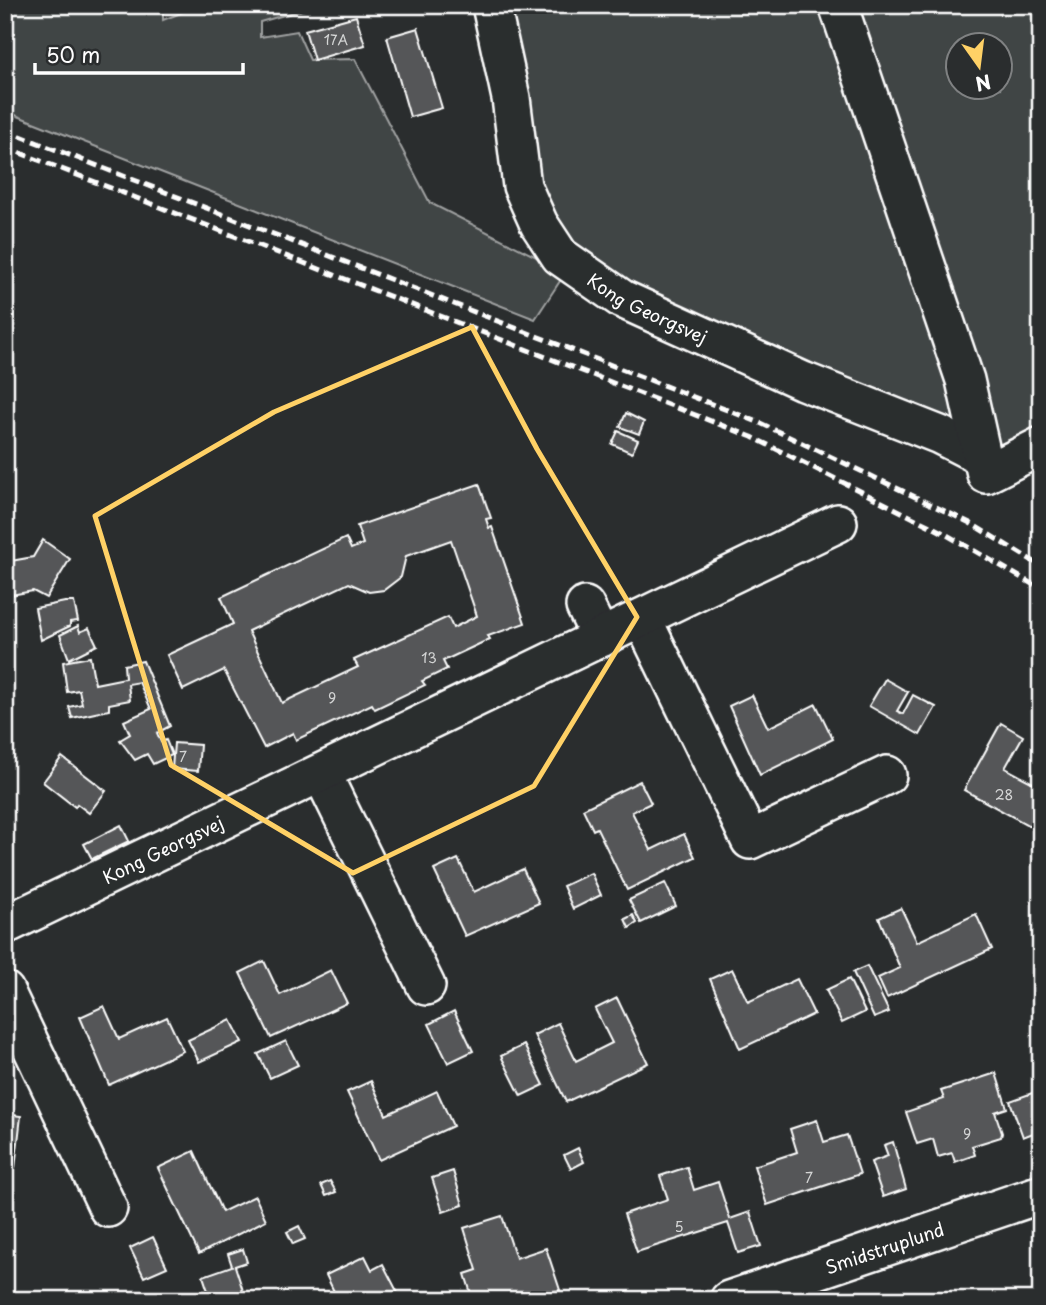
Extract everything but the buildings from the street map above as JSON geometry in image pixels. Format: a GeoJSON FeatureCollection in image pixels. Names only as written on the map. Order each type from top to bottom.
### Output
{"type":"FeatureCollection","features":[{"type":"Feature","properties":{"kind":"street","name":"Kong Georgsvej"},"geometry":{"type":"LineString","coordinates":[[491,5],[511,98],[522,186],[539,223],[560,256],[622,299],[803,381],[940,435],[982,457],[986,474],[1041,446]]}},
{"type":"Feature","properties":{"kind":"street"},"geometry":{"type":"LineString","coordinates":[[838,5],[965,380],[982,457]]}},
{"type":"Feature","properties":{"kind":"street","name":"Kong Georgsvej"},"geometry":{"type":"LineString","coordinates":[[5,925],[838,523]]}},
{"type":"Feature","properties":{"kind":"street"},"geometry":{"type":"LineString","coordinates":[[585,606],[601,638]]}},
{"type":"Feature","properties":{"kind":"street"},"geometry":{"type":"LineString","coordinates":[[642,618],[750,840],[887,775]]}},
{"type":"Feature","properties":{"kind":"street"},"geometry":{"type":"LineString","coordinates":[[322,774],[426,986]]}},
{"type":"Feature","properties":{"kind":"street"},"geometry":{"type":"LineString","coordinates":[[5,991],[108,1208]]}},
{"type":"Feature","properties":{"kind":"street","name":"Smidstruplund"},"geometry":{"type":"LineString","coordinates":[[729,1300],[1041,1194]]}},
{"type":"Feature","properties":{"kind":"highlighted area"},"geometry":{"type":"Polygon","coordinates":[[[472,327],[537,449],[637,617],[534,786],[353,873],[171,765],[95,516],[274,412],[472,327]]]}},
{"type":"Feature","properties":{"kind":"shaded area"},"geometry":{"type":"Polygon","coordinates":[[[5,5],[163,5],[163,20],[201,5],[319,5],[260,22],[260,37],[297,31],[310,60],[355,59],[430,203],[566,272],[535,319],[5,111],[5,5]]]}},
{"type":"Feature","properties":{"kind":"shaded area"},"geometry":{"type":"Polygon","coordinates":[[[498,5],[1041,5],[1041,435],[997,451],[592,272],[528,188],[498,5]]]}},
{"type":"Feature","properties":{"kind":"railway"},"geometry":{"type":"LineString","coordinates":[[5,130],[758,422],[970,523],[1041,566]]}},
{"type":"Feature","properties":{"kind":"railway"},"geometry":{"type":"LineString","coordinates":[[5,147],[752,437],[940,531],[1041,589]]}}]}
